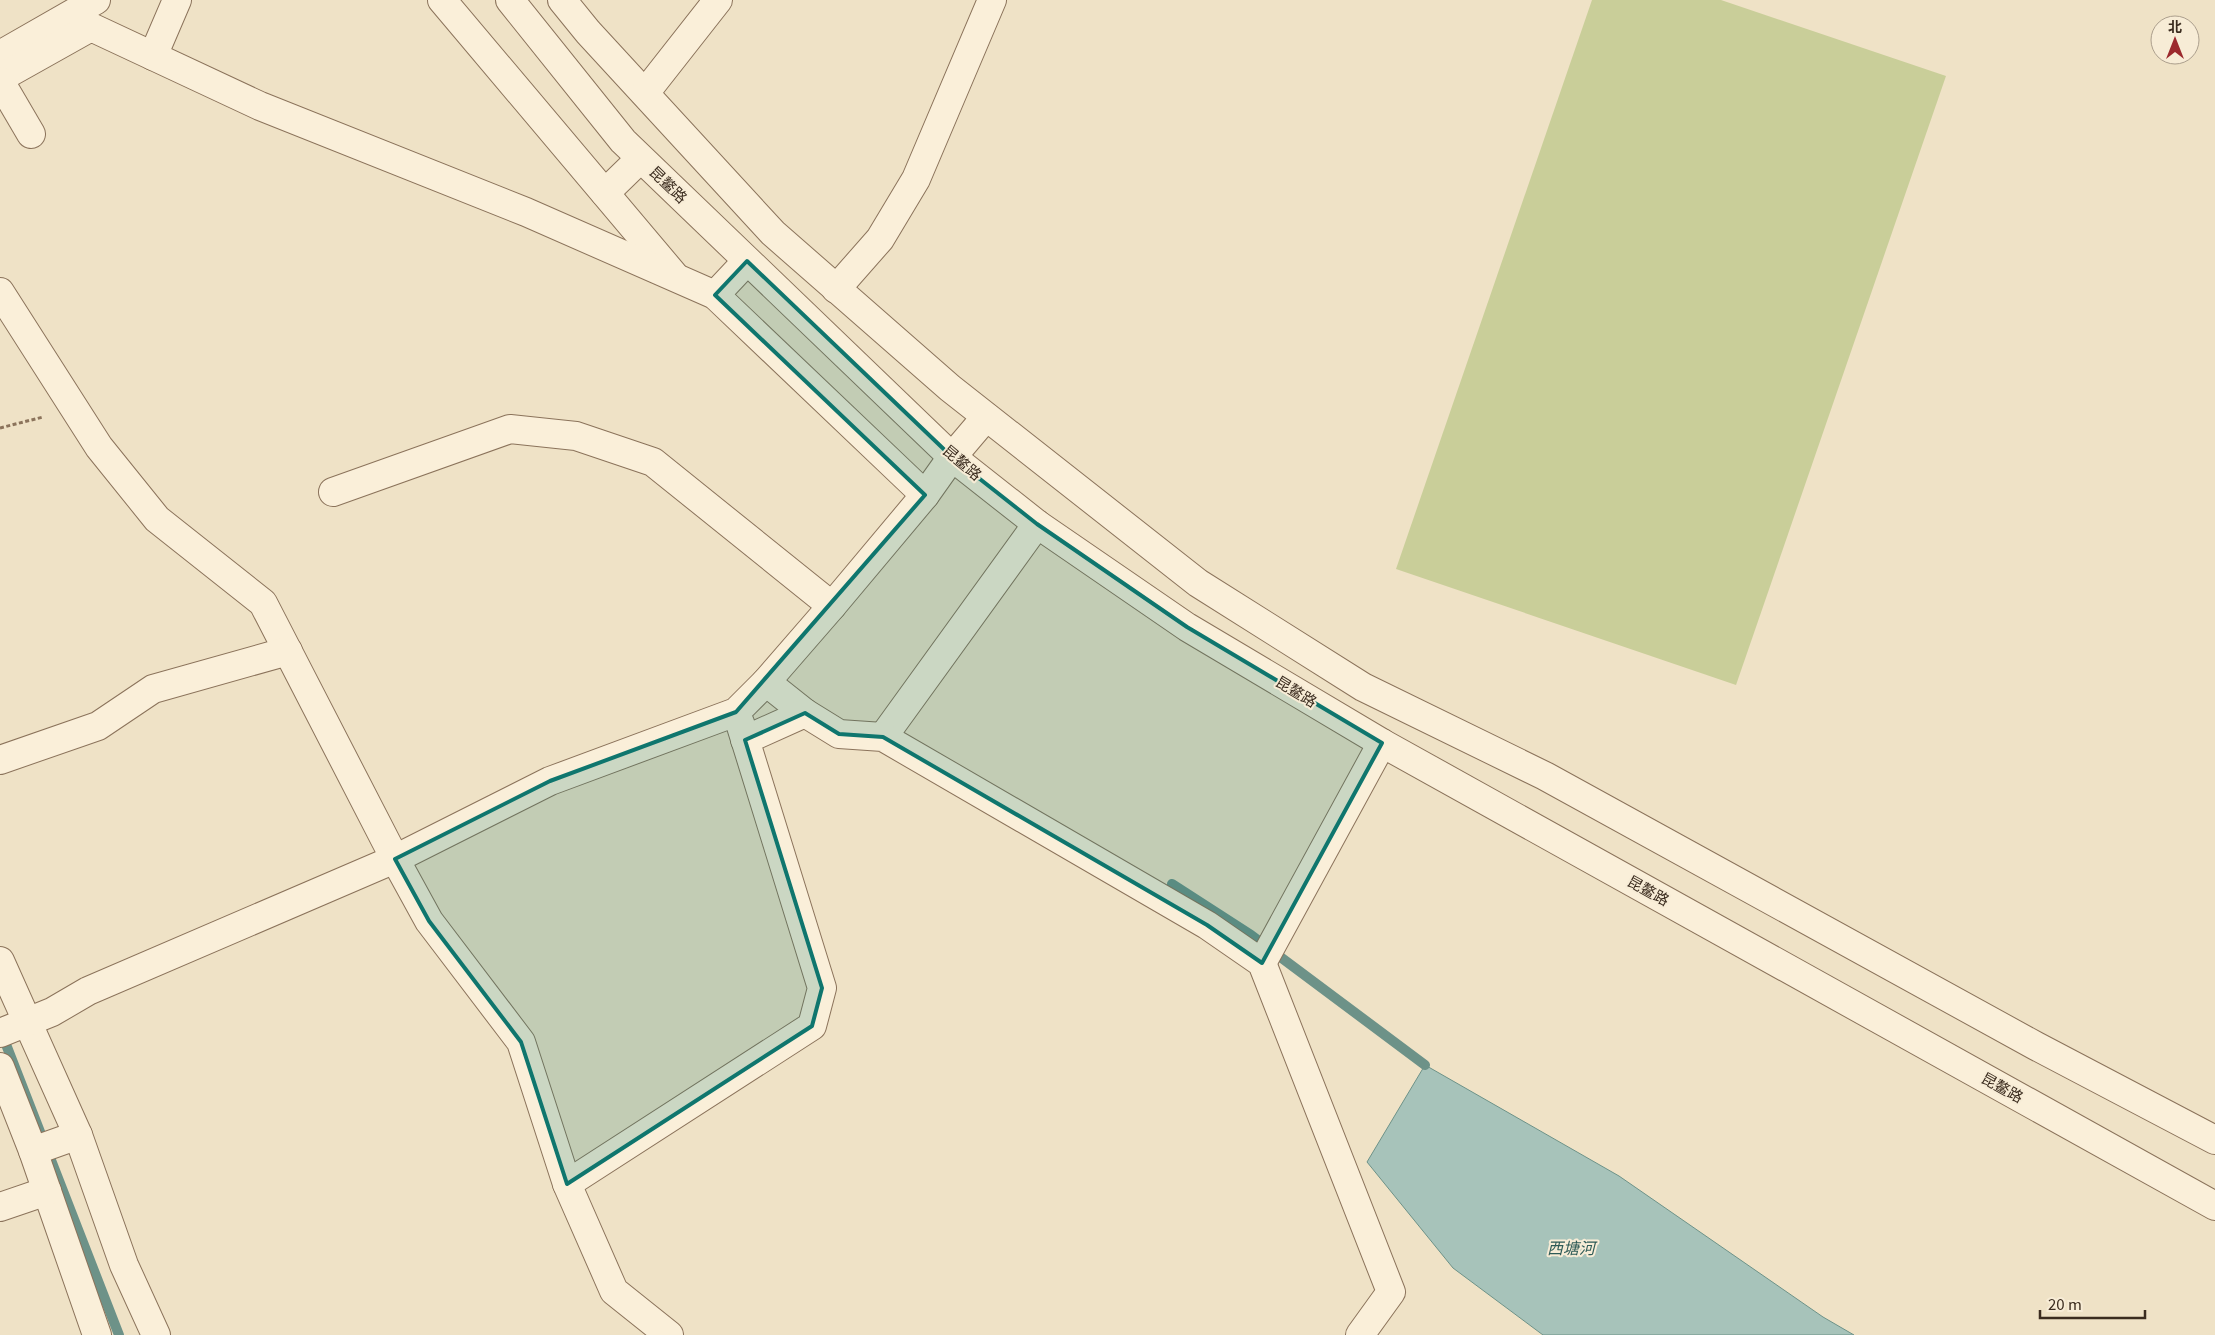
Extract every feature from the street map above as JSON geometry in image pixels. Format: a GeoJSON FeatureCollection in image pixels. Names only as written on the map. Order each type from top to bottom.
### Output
{"type":"FeatureCollection","features":[{"type":"Feature","properties":{"kind":"street"},"geometry":{"type":"LineString","coordinates":[[154,56],[177,0]]}},
{"type":"Feature","properties":{"kind":"street"},"geometry":{"type":"LineString","coordinates":[[442,0],[677,278]]}},
{"type":"Feature","properties":{"kind":"street","name":"昆鳌路"},"geometry":{"type":"LineString","coordinates":[[510,0],[623,141],[640,159],[952,456],[1037,524],[1187,627],[1382,742],[2215,1206]]}},
{"type":"Feature","properties":{"kind":"street"},"geometry":{"type":"LineString","coordinates":[[562,0],[588,32],[773,232],[950,388],[1198,583],[1363,687],[1545,776],[2036,1046],[2215,1140]]}},
{"type":"Feature","properties":{"kind":"street"},"geometry":{"type":"LineString","coordinates":[[644,93],[718,0]]}},
{"type":"Feature","properties":{"kind":"street"},"geometry":{"type":"LineString","coordinates":[[836,289],[880,239],[916,179],[992,0]]}},
{"type":"Feature","properties":{"kind":"street"},"geometry":{"type":"LineString","coordinates":[[82,17],[154,56],[260,106],[526,212],[715,294],[925,494]]}},
{"type":"Feature","properties":{"kind":"street"},"geometry":{"type":"LineString","coordinates":[[0,55],[82,17]]}},
{"type":"Feature","properties":{"kind":"street"},"geometry":{"type":"LineString","coordinates":[[30,134],[0,79],[82,17]]}},
{"type":"Feature","properties":{"kind":"street"},"geometry":{"type":"LineString","coordinates":[[605,193],[640,159]]}},
{"type":"Feature","properties":{"kind":"street"},"geometry":{"type":"LineString","coordinates":[[715,294],[747,261]]}},
{"type":"Feature","properties":{"kind":"street"},"geometry":{"type":"LineString","coordinates":[[0,292],[99,447],[157,519],[263,603],[429,921],[521,1042],[568,1184],[614,1291],[669,1335]]}},
{"type":"Feature","properties":{"kind":"street"},"geometry":{"type":"LineString","coordinates":[[0,1033],[27,1020],[52,1012],[88,991],[395,859],[550,781],[736,712],[766,682],[832,606],[925,494],[952,456],[986,417]]}},
{"type":"Feature","properties":{"kind":"street"},"geometry":{"type":"LineString","coordinates":[[333,492],[510,429],[576,436],[653,462],[832,606]]}},
{"type":"Feature","properties":{"kind":"street"},"geometry":{"type":"LineString","coordinates":[[883,737],[1037,524]]}},
{"type":"Feature","properties":{"kind":"street"},"geometry":{"type":"LineString","coordinates":[[0,760],[98,726],[154,689],[288,651]]}},
{"type":"Feature","properties":{"kind":"street"},"geometry":{"type":"LineString","coordinates":[[766,682],[806,713],[839,734],[883,737],[1207,925],[1262,963],[1391,1292],[1360,1335]]}},
{"type":"Feature","properties":{"kind":"street"},"geometry":{"type":"LineString","coordinates":[[568,1184],[812,1026],[822,988],[736,712]]}},
{"type":"Feature","properties":{"kind":"street"},"geometry":{"type":"LineString","coordinates":[[745,740],[806,713]]}},
{"type":"Feature","properties":{"kind":"street"},"geometry":{"type":"LineString","coordinates":[[1262,963],[1382,742]]}},
{"type":"Feature","properties":{"kind":"street"},"geometry":{"type":"LineString","coordinates":[[0,961],[78,1135],[124,1265],[156,1335]]}},
{"type":"Feature","properties":{"kind":"street"},"geometry":{"type":"LineString","coordinates":[[0,1067],[33,1151],[97,1335]]}},
{"type":"Feature","properties":{"kind":"street"},"geometry":{"type":"LineString","coordinates":[[33,1151],[78,1135]]}},
{"type":"Feature","properties":{"kind":"street"},"geometry":{"type":"LineString","coordinates":[[0,1208],[47,1190]]}},
{"type":"Feature","properties":{"kind":"path"},"geometry":{"type":"LineString","coordinates":[[0,428],[74,409]]}},
{"type":"Feature","properties":{"kind":"highlighted area"},"geometry":{"type":"Polygon","coordinates":[[[747,261],[952,457],[1037,524],[1187,627],[1382,743],[1262,963],[1207,925],[883,737],[839,734],[805,713],[745,740],[822,988],[812,1026],[567,1184],[521,1042],[429,921],[395,859],[550,781],[736,712],[925,495],[715,295],[747,261]]]}},
{"type":"Feature","properties":{"kind":"green space"},"geometry":{"type":"Polygon","coordinates":[[[1592,0],[1721,0],[1946,76],[1736,685],[1396,569],[1592,0]]]}},
{"type":"Feature","properties":{"kind":"water","name":"西塘河"},"geometry":{"type":"Polygon","coordinates":[[[1425,1065],[1619,1176],[1823,1317],[1854,1335],[1543,1335],[1453,1268],[1367,1162],[1425,1065]]]}},
{"type":"Feature","properties":{"kind":"waterway"},"geometry":{"type":"LineString","coordinates":[[1172,884],[1251,935],[1425,1065]]}},
{"type":"Feature","properties":{"kind":"waterway"},"geometry":{"type":"LineString","coordinates":[[2,1034],[119,1335]]}}]}
